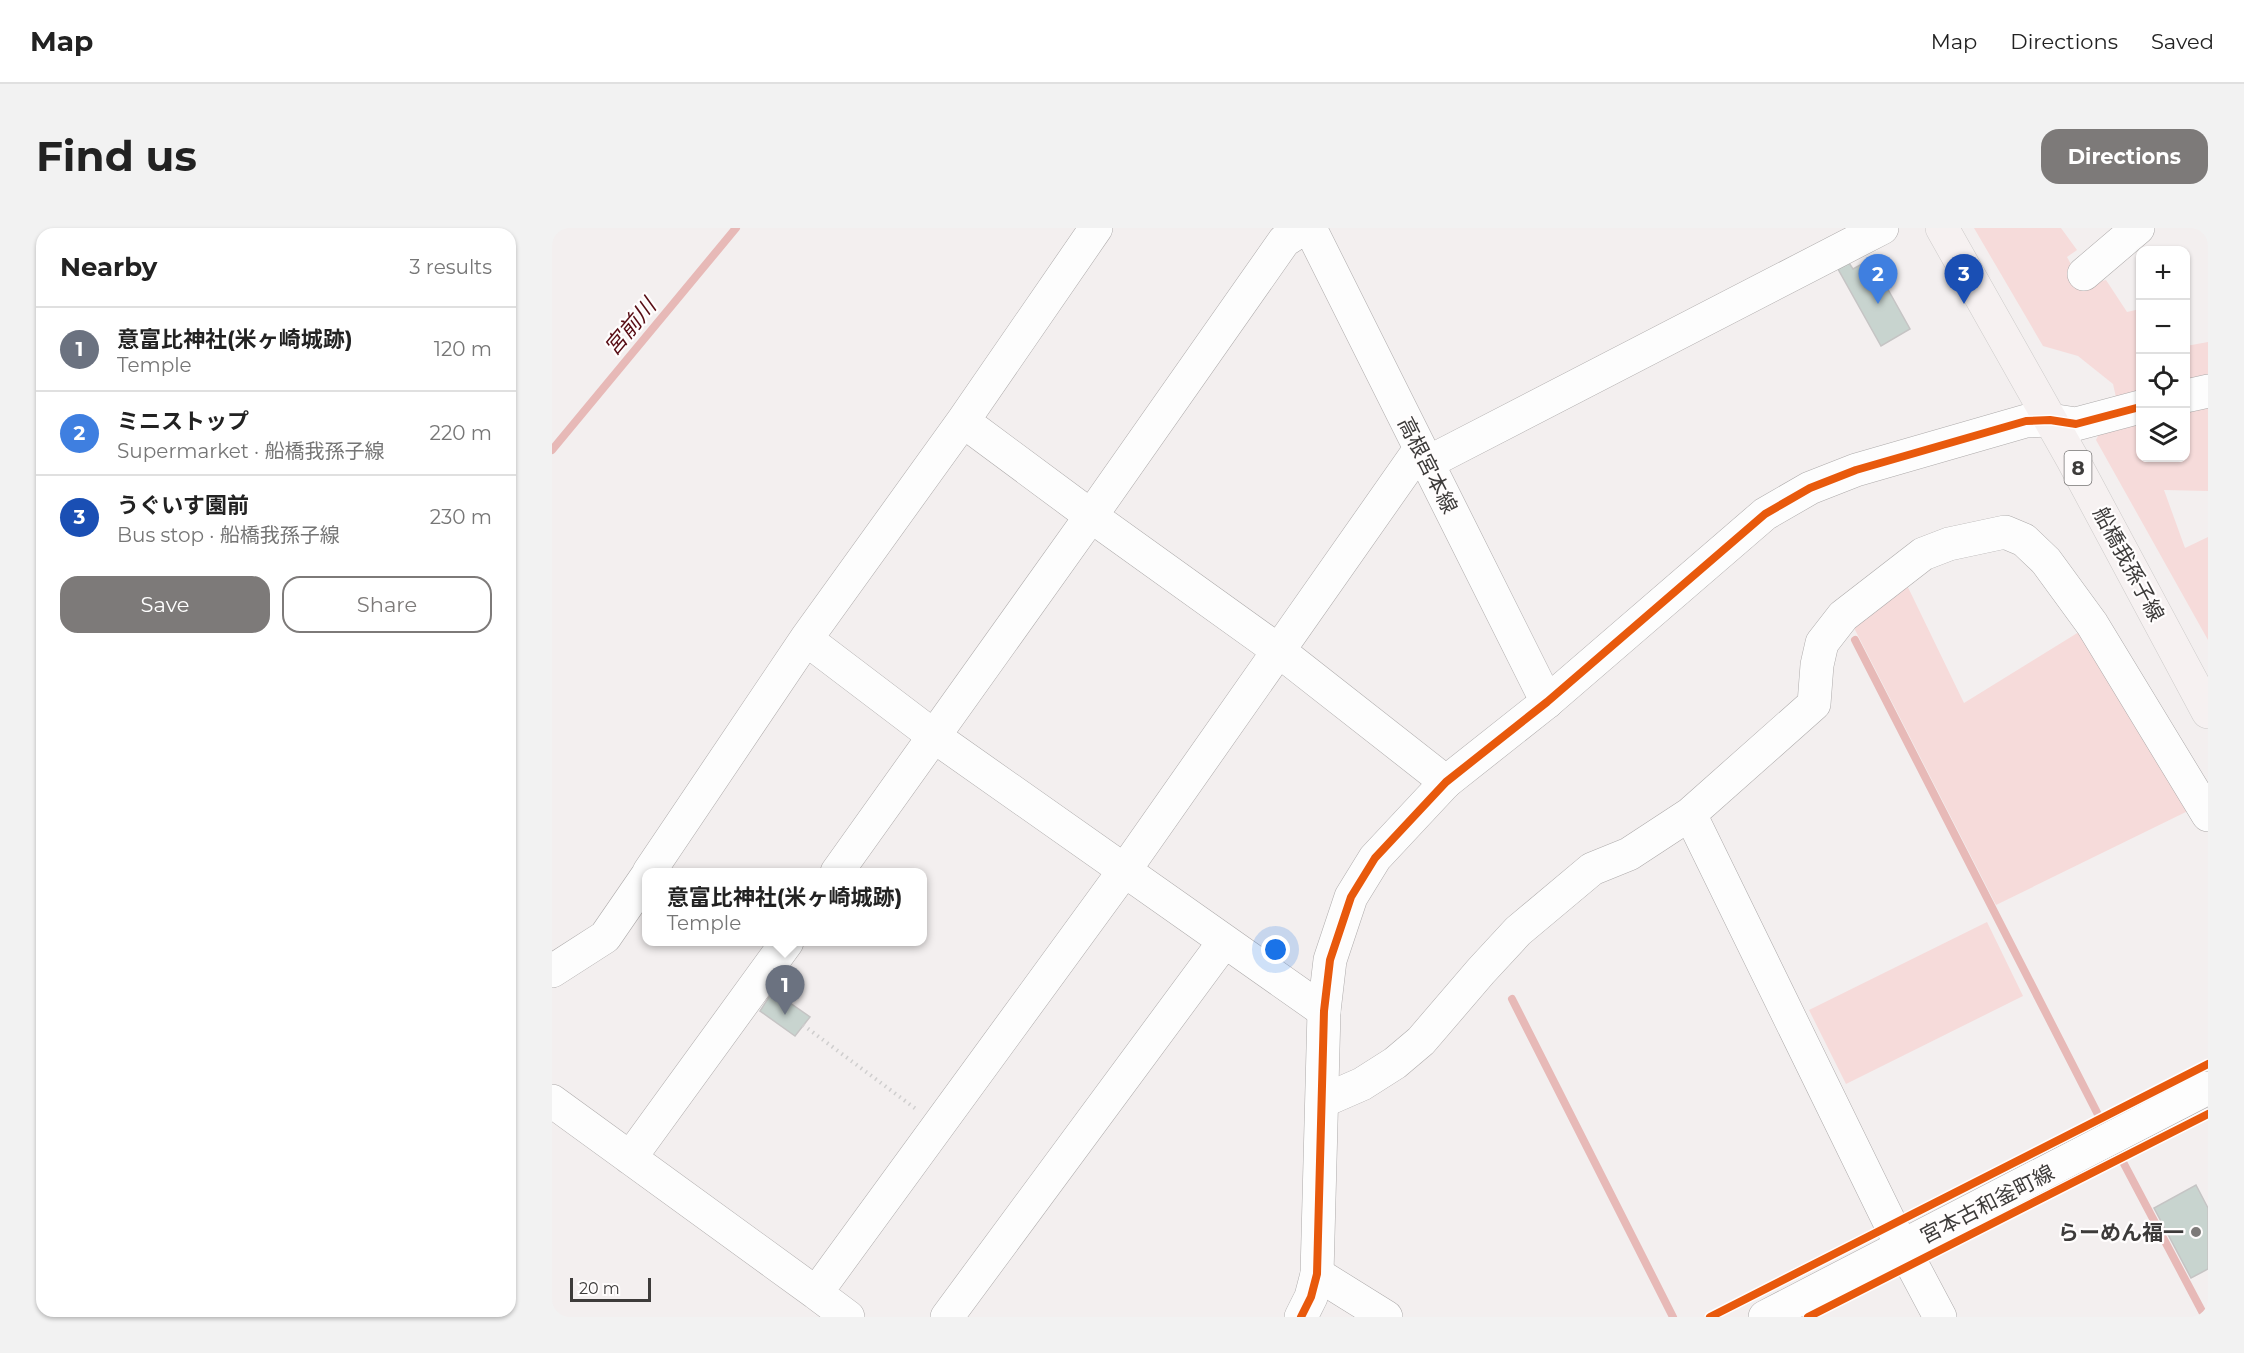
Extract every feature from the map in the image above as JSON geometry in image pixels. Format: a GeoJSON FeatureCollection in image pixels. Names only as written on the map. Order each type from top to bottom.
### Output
{"type":"FeatureCollection","features":[{"type":"Feature","properties":{"kind":"main road","name":"船橋我孫子線"},"geometry":{"type":"LineString","coordinates":[[1942,228],[2050,420],[2208,712]]}},
{"type":"Feature","properties":{"kind":"street"},"geometry":{"type":"LineString","coordinates":[[652,868],[806,639],[963,421],[1096,228]]}},
{"type":"Feature","properties":{"kind":"street"},"geometry":{"type":"LineString","coordinates":[[841,868],[1284,241],[1304,228]]}},
{"type":"Feature","properties":{"kind":"street","name":"高根宮本線"},"geometry":{"type":"LineString","coordinates":[[1310,228],[1547,702]]}},
{"type":"Feature","properties":{"kind":"street"},"geometry":{"type":"LineString","coordinates":[[816,1293],[1423,456],[1882,228]]}},
{"type":"Feature","properties":{"kind":"street"},"geometry":{"type":"LineString","coordinates":[[2084,274],[2138,228]]}},
{"type":"Feature","properties":{"kind":"street"},"geometry":{"type":"LineString","coordinates":[[2190,395],[2208,391]]}},
{"type":"Feature","properties":{"kind":"street"},"geometry":{"type":"LineString","coordinates":[[1301,1317],[1311,1298],[1317,1274],[1324,1011],[1330,960],[1351,897],[1375,858],[1446,782],[1547,702],[1765,514],[1810,488],[1856,470],[1942,444],[2026,421],[2050,420],[2076,424],[2136,408]]}},
{"type":"Feature","properties":{"kind":"street"},"geometry":{"type":"LineString","coordinates":[[963,421],[1280,651],[1446,782]]}},
{"type":"Feature","properties":{"kind":"street"},"geometry":{"type":"LineString","coordinates":[[1323,1101],[1362,1084],[1395,1063],[1421,1041],[1481,970],[1518,931],[1592,868],[1629,854],[1690,814],[1814,704],[1816,665],[1822,643],[1843,616],[1923,554],[1949,544],[2005,532],[2024,540],[2046,561],[2092,624],[2208,815]]}},
{"type":"Feature","properties":{"kind":"street"},"geometry":{"type":"LineString","coordinates":[[806,639],[935,737],[1324,1011]]}},
{"type":"Feature","properties":{"kind":"street"},"geometry":{"type":"LineString","coordinates":[[1690,814],[1903,1247],[1940,1317]]}},
{"type":"Feature","properties":{"kind":"street"},"geometry":{"type":"LineString","coordinates":[[552,971],[605,937],[642,883]]}},
{"type":"Feature","properties":{"kind":"street"},"geometry":{"type":"LineString","coordinates":[[946,1317],[1224,942]]}},
{"type":"Feature","properties":{"kind":"street"},"geometry":{"type":"LineString","coordinates":[[630,1158],[784,946]]}},
{"type":"Feature","properties":{"kind":"street","name":"宮本古和釜町線"},"geometry":{"type":"LineString","coordinates":[[1765,1317],[2208,1088]]}},
{"type":"Feature","properties":{"kind":"street"},"geometry":{"type":"LineString","coordinates":[[552,1101],[848,1317]]}},
{"type":"Feature","properties":{"kind":"street"},"geometry":{"type":"LineString","coordinates":[[1317,1274],[1386,1317]]}},
{"type":"Feature","properties":{"kind":"path"},"geometry":{"type":"LineString","coordinates":[[803,1025],[939,1126]]}},
{"type":"Feature","properties":{"kind":"shaded area"},"geometry":{"type":"Polygon","coordinates":[[[1974,228],[2061,228],[2077,250],[2067,257],[2083,286],[2106,280],[2127,312],[2136,310],[2136,462],[2190,462],[2190,345],[2208,342],[2208,491],[2164,490],[2185,548],[2208,537],[2208,640],[2096,440],[2104,423],[2120,415],[2113,384],[2078,356],[2043,346],[1974,228]]]}},
{"type":"Feature","properties":{"kind":"shaded area"},"geometry":{"type":"Polygon","coordinates":[[[1903,577],[1964,703],[2087,627],[2194,808],[1996,905],[1853,626],[1903,577]]]}},
{"type":"Feature","properties":{"kind":"shaded area"},"geometry":{"type":"Polygon","coordinates":[[[1987,922],[2023,996],[1846,1084],[1809,1010],[1987,922]]]}},
{"type":"Feature","properties":{"kind":"building"},"geometry":{"type":"Polygon","coordinates":[[[1871,259],[1910,329],[1881,346],[1838,269],[1849,263],[1853,269],[1871,259]]]}},
{"type":"Feature","properties":{"kind":"building"},"geometry":{"type":"Polygon","coordinates":[[[773,991],[810,1017],[795,1036],[760,1011],[773,991]]]}},
{"type":"Feature","properties":{"kind":"building"},"geometry":{"type":"Polygon","coordinates":[[[2196,1185],[2208,1208],[2208,1269],[2191,1278],[2154,1208],[2196,1185]]]}},
{"type":"Feature","properties":{"kind":"waterway","name":"宮前川"},"geometry":{"type":"LineString","coordinates":[[552,450],[736,228]]}},
{"type":"Feature","properties":{"kind":"waterway"},"geometry":{"type":"LineString","coordinates":[[1855,640],[2108,1134]]}},
{"type":"Feature","properties":{"kind":"waterway"},"geometry":{"type":"LineString","coordinates":[[1512,999],[1673,1317]]}},
{"type":"Feature","properties":{"kind":"waterway"},"geometry":{"type":"LineString","coordinates":[[2114,1145],[2205,1317]]}},
{"type":"Feature","properties":{"kind":"cycle path"},"geometry":{"type":"LineString","coordinates":[[1301,1317],[1311,1297],[1317,1274],[1324,1011],[1330,960],[1351,897],[1375,858],[1446,782],[1547,702],[1765,514],[1810,488],[1856,470],[2026,421],[2050,420],[2076,424],[2136,408]]}},
{"type":"Feature","properties":{"kind":"cycle path"},"geometry":{"type":"LineString","coordinates":[[1710,1317],[2208,1064]]}},
{"type":"Feature","properties":{"kind":"cycle path"},"geometry":{"type":"LineString","coordinates":[[1808,1317],[2208,1114]]}},
{"type":"Feature","properties":{"kind":"place","name":"ミニストップ"},"geometry":{"type":"Point","coordinates":[1878,304]}},
{"type":"Feature","properties":{"kind":"place","name":"うぐいす園前"},"geometry":{"type":"Point","coordinates":[1964,304]}},
{"type":"Feature","properties":{"kind":"place","name":"意富比神社(米ヶ崎城跡)"},"geometry":{"type":"Point","coordinates":[785,1015]}},
{"type":"Feature","properties":{"kind":"place","name":"らーめん福一"},"geometry":{"type":"Point","coordinates":[2196,1232]}}]}
